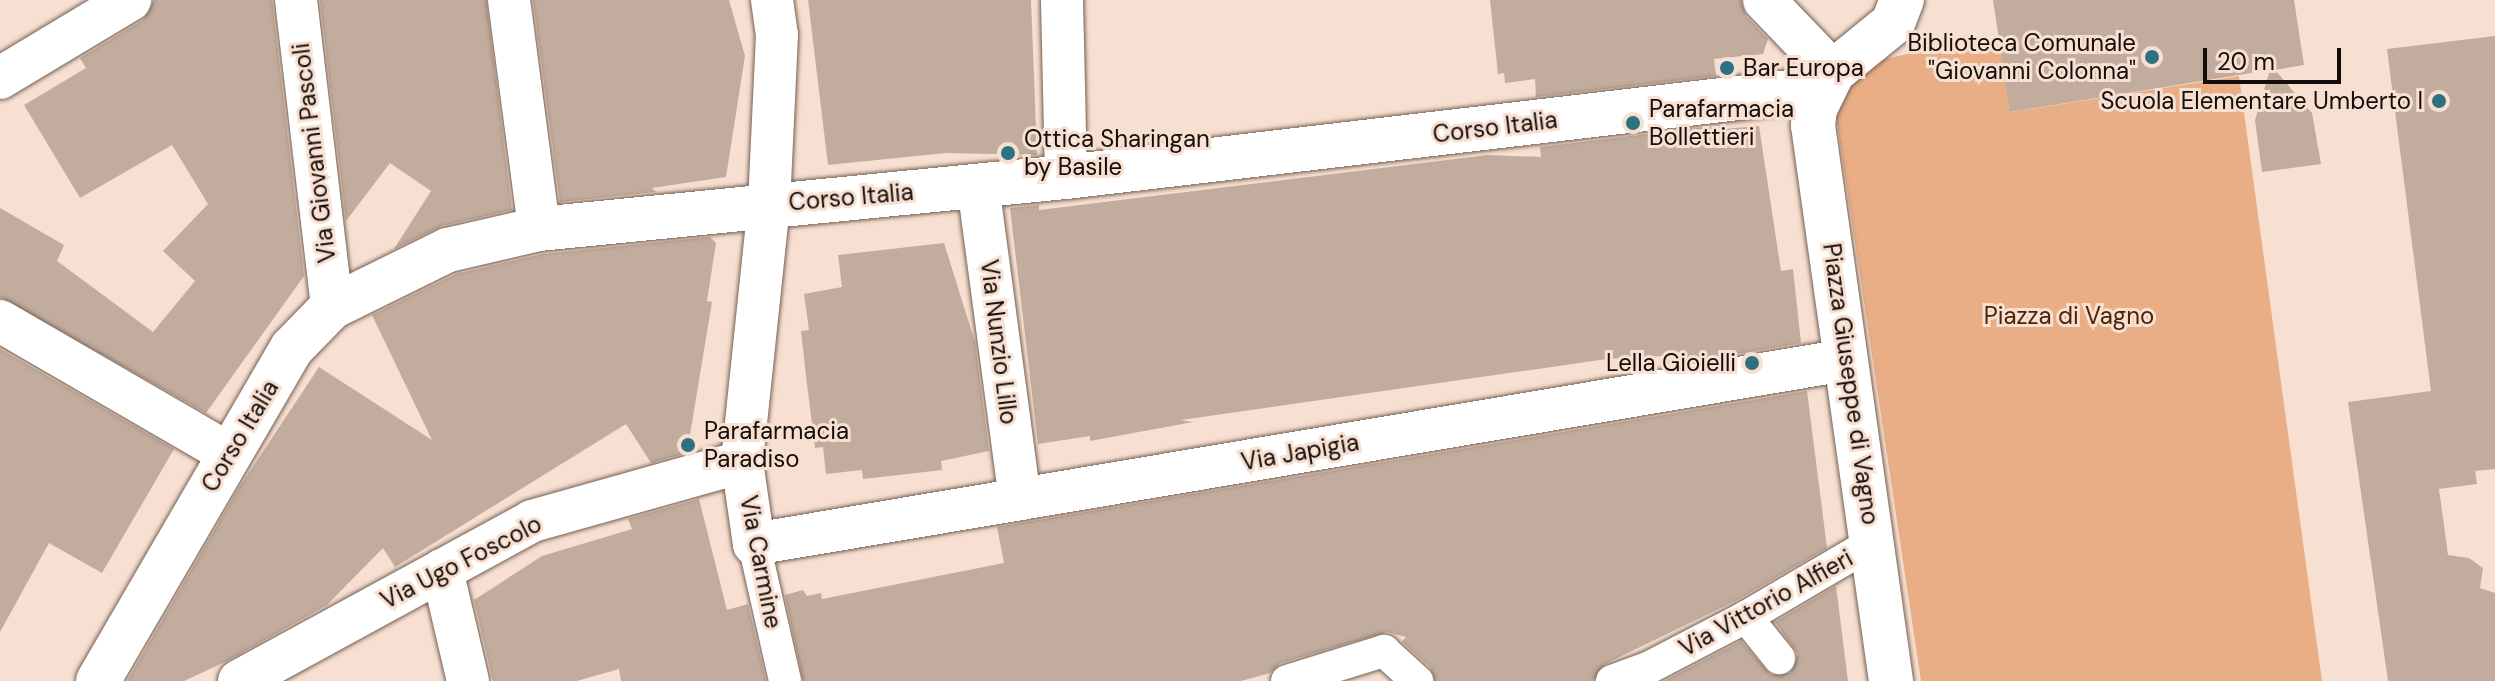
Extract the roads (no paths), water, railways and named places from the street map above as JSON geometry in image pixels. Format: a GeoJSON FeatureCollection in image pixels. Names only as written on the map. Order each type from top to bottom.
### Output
{"type":"FeatureCollection","features":[{"type":"Feature","properties":{"kind":"main road"},"geometry":{"type":"LineString","coordinates":[[1828,80],[1893,23],[1902,0]]}},
{"type":"Feature","properties":{"kind":"main road","name":"Corso Italia"},"geometry":{"type":"LineString","coordinates":[[98,681],[228,453],[292,348],[332,307],[448,250],[539,229],[1066,177],[1828,80]]}},
{"type":"Feature","properties":{"kind":"main road","name":"Piazza Giuseppe di Vagno"},"geometry":{"type":"LineString","coordinates":[[1828,80],[1813,125],[1874,542],[1891,681]]}},
{"type":"Feature","properties":{"kind":"street"},"geometry":{"type":"LineString","coordinates":[[0,78],[130,0]]}},
{"type":"Feature","properties":{"kind":"street","name":"Via Giovanni Pascoli"},"geometry":{"type":"LineString","coordinates":[[296,0],[332,307]]}},
{"type":"Feature","properties":{"kind":"street"},"geometry":{"type":"LineString","coordinates":[[509,0],[539,229]]}},
{"type":"Feature","properties":{"kind":"street","name":"Via Carmine"},"geometry":{"type":"LineString","coordinates":[[772,0],[777,35],[769,204],[742,462],[754,544],[785,681]]}},
{"type":"Feature","properties":{"kind":"street"},"geometry":{"type":"LineString","coordinates":[[1062,0],[1066,177]]}},
{"type":"Feature","properties":{"kind":"street"},"geometry":{"type":"LineString","coordinates":[[1764,0],[1828,80]]}},
{"type":"Feature","properties":{"kind":"street","name":"Via Nunzio Lillo"},"geometry":{"type":"LineString","coordinates":[[978,185],[1020,499]]}},
{"type":"Feature","properties":{"kind":"street"},"geometry":{"type":"LineString","coordinates":[[0,321],[228,453]]}},
{"type":"Feature","properties":{"kind":"street","name":"Via Japigia"},"geometry":{"type":"LineString","coordinates":[[754,544],[1845,360]]}},
{"type":"Feature","properties":{"kind":"street","name":"Via Ugo Foscolo"},"geometry":{"type":"LineString","coordinates":[[239,681],[532,521],[742,462]]}},
{"type":"Feature","properties":{"kind":"street","name":"Via Vittorio Alfieri"},"geometry":{"type":"LineString","coordinates":[[1612,681],[1650,667],[1746,617],[1874,542]]}},
{"type":"Feature","properties":{"kind":"street"},"geometry":{"type":"LineString","coordinates":[[442,570],[468,681]]}},
{"type":"Feature","properties":{"kind":"street"},"geometry":{"type":"LineString","coordinates":[[1746,617],[1779,658]]}},
{"type":"Feature","properties":{"kind":"street"},"geometry":{"type":"LineString","coordinates":[[1287,681],[1384,651],[1417,681]]}},
{"type":"Feature","properties":{"kind":"place","name":"Biblioteca Comunale \"Giovanni Colonna\""},"geometry":{"type":"Point","coordinates":[2152,57]}},
{"type":"Feature","properties":{"kind":"place","name":"Bar Europa"},"geometry":{"type":"Point","coordinates":[1727,68]}},
{"type":"Feature","properties":{"kind":"place","name":"Scuola Elementare Umberto I"},"geometry":{"type":"Point","coordinates":[2439,101]}},
{"type":"Feature","properties":{"kind":"place","name":"Parafarmacia Bollettieri"},"geometry":{"type":"Point","coordinates":[1633,123]}},
{"type":"Feature","properties":{"kind":"place","name":"Ottica Sharingan by Basile"},"geometry":{"type":"Point","coordinates":[1008,153]}},
{"type":"Feature","properties":{"kind":"place","name":"Lella Gioielli"},"geometry":{"type":"Point","coordinates":[1752,363]}},
{"type":"Feature","properties":{"kind":"place","name":"Parafarmacia Paradiso"},"geometry":{"type":"Point","coordinates":[688,445]}},
{"type":"Feature","properties":{"kind":"park label","name":"Piazza di Vagno"},"geometry":{"type":"Point","coordinates":[2069,316]}}]}
